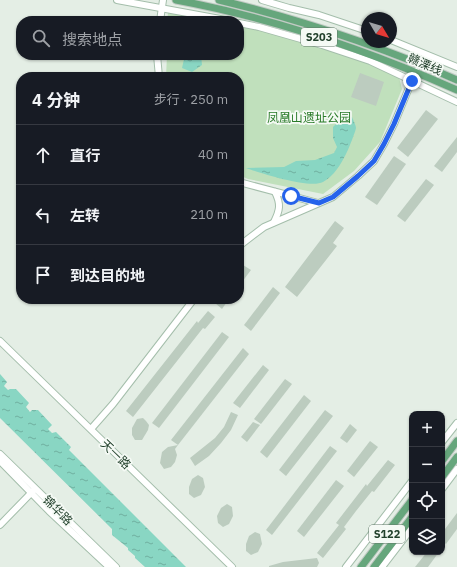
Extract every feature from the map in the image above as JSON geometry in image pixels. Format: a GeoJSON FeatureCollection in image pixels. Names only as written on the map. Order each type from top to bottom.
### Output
{"type":"FeatureCollection","features":[{"type":"Feature","properties":{"kind":"main road","name":"赣溧线"},"geometry":{"type":"LineString","coordinates":[[176,0],[236,13],[277,24],[349,47],[416,71],[457,90]]}},
{"type":"Feature","properties":{"kind":"main road","name":"赣溧线"},"geometry":{"type":"LineString","coordinates":[[219,0],[352,38],[419,63],[457,80]]}},
{"type":"Feature","properties":{"kind":"main road"},"geometry":{"type":"LineString","coordinates":[[445,457],[457,441]]}},
{"type":"Feature","properties":{"kind":"main road"},"geometry":{"type":"LineString","coordinates":[[445,473],[457,457]]}},
{"type":"Feature","properties":{"kind":"main road","name":"S122"},"geometry":{"type":"LineString","coordinates":[[361,567],[409,504]]}},
{"type":"Feature","properties":{"kind":"main road","name":"S122"},"geometry":{"type":"LineString","coordinates":[[374,567],[410,519]]}},
{"type":"Feature","properties":{"kind":"street"},"geometry":{"type":"LineString","coordinates":[[117,0],[206,16]]}},
{"type":"Feature","properties":{"kind":"street"},"geometry":{"type":"LineString","coordinates":[[161,16],[164,0]]}},
{"type":"Feature","properties":{"kind":"street"},"geometry":{"type":"LineString","coordinates":[[262,0],[319,15],[361,29]]}},
{"type":"Feature","properties":{"kind":"street"},"geometry":{"type":"LineString","coordinates":[[244,24],[322,45],[370,61],[457,102]]}},
{"type":"Feature","properties":{"kind":"street"},"geometry":{"type":"LineString","coordinates":[[397,42],[457,67]]}},
{"type":"Feature","properties":{"kind":"street"},"geometry":{"type":"LineString","coordinates":[[157,60],[158,72]]}},
{"type":"Feature","properties":{"kind":"street"},"geometry":{"type":"LineString","coordinates":[[244,242],[264,227],[333,197],[374,161],[394,124],[416,71]]}},
{"type":"Feature","properties":{"kind":"street"},"geometry":{"type":"LineString","coordinates":[[244,183],[319,203]]}},
{"type":"Feature","properties":{"kind":"street"},"geometry":{"type":"LineString","coordinates":[[274,222],[279,213],[278,199],[275,192]]}},
{"type":"Feature","properties":{"kind":"street"},"geometry":{"type":"LineString","coordinates":[[91,429],[113,404],[190,304]]}},
{"type":"Feature","properties":{"kind":"street","name":"天一路"},"geometry":{"type":"LineString","coordinates":[[0,341],[232,567]]}},
{"type":"Feature","properties":{"kind":"street"},"geometry":{"type":"LineString","coordinates":[[445,438],[457,423]]}},
{"type":"Feature","properties":{"kind":"street","name":"锦华路"},"geometry":{"type":"LineString","coordinates":[[0,454],[34,490],[49,511],[109,567]]}},
{"type":"Feature","properties":{"kind":"street","name":"锦华路"},"geometry":{"type":"LineString","coordinates":[[0,461],[34,490],[116,567]]}},
{"type":"Feature","properties":{"kind":"street"},"geometry":{"type":"LineString","coordinates":[[445,485],[457,470]]}},
{"type":"Feature","properties":{"kind":"street"},"geometry":{"type":"LineString","coordinates":[[346,567],[410,483]]}},
{"type":"Feature","properties":{"kind":"street"},"geometry":{"type":"LineString","coordinates":[[0,525],[34,490]]}},
{"type":"Feature","properties":{"kind":"street"},"geometry":{"type":"LineString","coordinates":[[382,567],[409,532]]}},
{"type":"Feature","properties":{"kind":"green space"},"geometry":{"type":"Polygon","coordinates":[[[168,13],[192,16],[168,16],[168,13]]]}},
{"type":"Feature","properties":{"kind":"green space","name":"凤凰山遗址公园"},"geometry":{"type":"Polygon","coordinates":[[[244,24],[350,56],[399,77],[402,89],[380,142],[354,171],[323,194],[244,177],[244,72],[166,72],[167,60],[244,60],[244,24]]]}},
{"type":"Feature","properties":{"kind":"water"},"geometry":{"type":"Polygon","coordinates":[[[184,60],[202,60],[202,65],[192,72],[182,68],[184,60]]]}},
{"type":"Feature","properties":{"kind":"water"},"geometry":{"type":"Polygon","coordinates":[[[352,117],[356,128],[347,152],[337,170],[323,182],[317,184],[297,182],[246,168],[284,167],[296,161],[315,160],[334,153],[337,147],[333,138],[333,127],[342,118],[352,117]]]}},
{"type":"Feature","properties":{"kind":"water"},"geometry":{"type":"Polygon","coordinates":[[[0,374],[7,382],[4,386],[8,390],[16,389],[29,403],[26,407],[30,412],[32,410],[38,410],[52,425],[48,429],[52,433],[56,432],[71,447],[69,450],[186,567],[145,567],[135,558],[128,548],[112,535],[112,529],[0,418],[0,374]]]}},
{"type":"Feature","properties":{"kind":"building"},"geometry":{"type":"Polygon","coordinates":[[[360,73],[384,82],[376,106],[351,97],[360,73]]]}},
{"type":"Feature","properties":{"kind":"building"},"geometry":{"type":"Polygon","coordinates":[[[426,110],[438,119],[408,157],[397,148],[426,110]]]}},
{"type":"Feature","properties":{"kind":"building"},"geometry":{"type":"Polygon","coordinates":[[[457,137],[457,152],[442,172],[434,166],[457,137]]]}},
{"type":"Feature","properties":{"kind":"building"},"geometry":{"type":"Polygon","coordinates":[[[394,156],[406,164],[377,205],[365,197],[394,156]]]}},
{"type":"Feature","properties":{"kind":"building"},"geometry":{"type":"Polygon","coordinates":[[[426,179],[434,185],[405,222],[397,216],[426,179]]]}},
{"type":"Feature","properties":{"kind":"building"},"geometry":{"type":"Polygon","coordinates":[[[335,221],[344,228],[333,243],[337,246],[297,297],[285,287],[335,221]]]}},
{"type":"Feature","properties":{"kind":"building"},"geometry":{"type":"Polygon","coordinates":[[[244,266],[251,270],[244,279],[244,266]]]}},
{"type":"Feature","properties":{"kind":"building"},"geometry":{"type":"Polygon","coordinates":[[[273,287],[280,293],[251,331],[244,325],[273,287]]]}},
{"type":"Feature","properties":{"kind":"building"},"geometry":{"type":"Polygon","coordinates":[[[216,304],[226,304],[222,309],[216,304]]]}},
{"type":"Feature","properties":{"kind":"building"},"geometry":{"type":"Polygon","coordinates":[[[208,311],[215,317],[205,329],[203,328],[133,417],[126,411],[197,321],[198,323],[208,311]]]}},
{"type":"Feature","properties":{"kind":"building"},"geometry":{"type":"Polygon","coordinates":[[[222,332],[229,337],[159,428],[152,423],[222,332]]]}},
{"type":"Feature","properties":{"kind":"building"},"geometry":{"type":"Polygon","coordinates":[[[243,348],[249,354],[178,445],[171,440],[243,348]]]}},
{"type":"Feature","properties":{"kind":"building"},"geometry":{"type":"Polygon","coordinates":[[[263,365],[269,370],[240,408],[233,403],[263,365]]]}},
{"type":"Feature","properties":{"kind":"building"},"geometry":{"type":"Polygon","coordinates":[[[285,379],[292,384],[261,424],[254,419],[285,379]]]}},
{"type":"Feature","properties":{"kind":"building"},"geometry":{"type":"Polygon","coordinates":[[[304,395],[311,401],[267,458],[260,452],[304,395]]]}},
{"type":"Feature","properties":{"kind":"building"},"geometry":{"type":"Polygon","coordinates":[[[325,410],[333,416],[286,476],[279,470],[325,410]]]}},
{"type":"Feature","properties":{"kind":"building"},"geometry":{"type":"Polygon","coordinates":[[[231,412],[238,415],[231,430],[209,456],[195,466],[190,458],[215,438],[224,427],[231,412]]]}},
{"type":"Feature","properties":{"kind":"building"},"geometry":{"type":"Polygon","coordinates":[[[143,418],[149,425],[148,430],[142,440],[135,440],[132,435],[132,428],[137,419],[143,418]]]}},
{"type":"Feature","properties":{"kind":"building"},"geometry":{"type":"Polygon","coordinates":[[[253,422],[260,425],[247,442],[241,437],[253,422]]]}},
{"type":"Feature","properties":{"kind":"building"},"geometry":{"type":"Polygon","coordinates":[[[350,424],[357,430],[347,443],[340,438],[350,424]]]}},
{"type":"Feature","properties":{"kind":"building"},"geometry":{"type":"Polygon","coordinates":[[[370,441],[378,447],[354,477],[347,471],[370,441]]]}},
{"type":"Feature","properties":{"kind":"building"},"geometry":{"type":"Polygon","coordinates":[[[178,445],[175,449],[177,455],[175,462],[171,467],[164,469],[160,463],[162,452],[168,447],[178,445]]]}},
{"type":"Feature","properties":{"kind":"building"},"geometry":{"type":"Polygon","coordinates":[[[330,446],[337,451],[272,535],[266,530],[330,446]]]}},
{"type":"Feature","properties":{"kind":"building"},"geometry":{"type":"Polygon","coordinates":[[[388,460],[395,465],[374,492],[372,491],[356,511],[344,527],[346,529],[323,558],[317,553],[339,525],[336,523],[366,484],[367,486],[388,460]]]}},
{"type":"Feature","properties":{"kind":"building"},"geometry":{"type":"Polygon","coordinates":[[[198,475],[203,478],[205,487],[201,495],[194,498],[189,494],[189,487],[192,479],[198,475]]]}},
{"type":"Feature","properties":{"kind":"building"},"geometry":{"type":"Polygon","coordinates":[[[336,480],[344,486],[304,537],[297,531],[336,480]]]}},
{"type":"Feature","properties":{"kind":"building"},"geometry":{"type":"Polygon","coordinates":[[[227,504],[232,507],[233,516],[229,524],[223,527],[218,523],[217,516],[221,508],[227,504]]]}},
{"type":"Feature","properties":{"kind":"building"},"geometry":{"type":"Polygon","coordinates":[[[457,513],[457,529],[446,544],[445,529],[457,513]]]}},
{"type":"Feature","properties":{"kind":"building"},"geometry":{"type":"Polygon","coordinates":[[[255,532],[260,534],[262,544],[258,552],[251,555],[246,551],[246,544],[249,536],[255,532]]]}},
{"type":"Feature","properties":{"kind":"building"},"geometry":{"type":"Polygon","coordinates":[[[425,555],[437,555],[428,567],[415,567],[425,555]]]}},
{"type":"Feature","properties":{"kind":"building"},"geometry":{"type":"Polygon","coordinates":[[[317,558],[319,563],[317,567],[269,567],[283,562],[317,558]]]}},
{"type":"Feature","properties":{"kind":"route"},"geometry":{"type":"LineString","coordinates":[[291,196],[319,203],[333,197],[374,161],[394,124],[412,81]]}}]}
